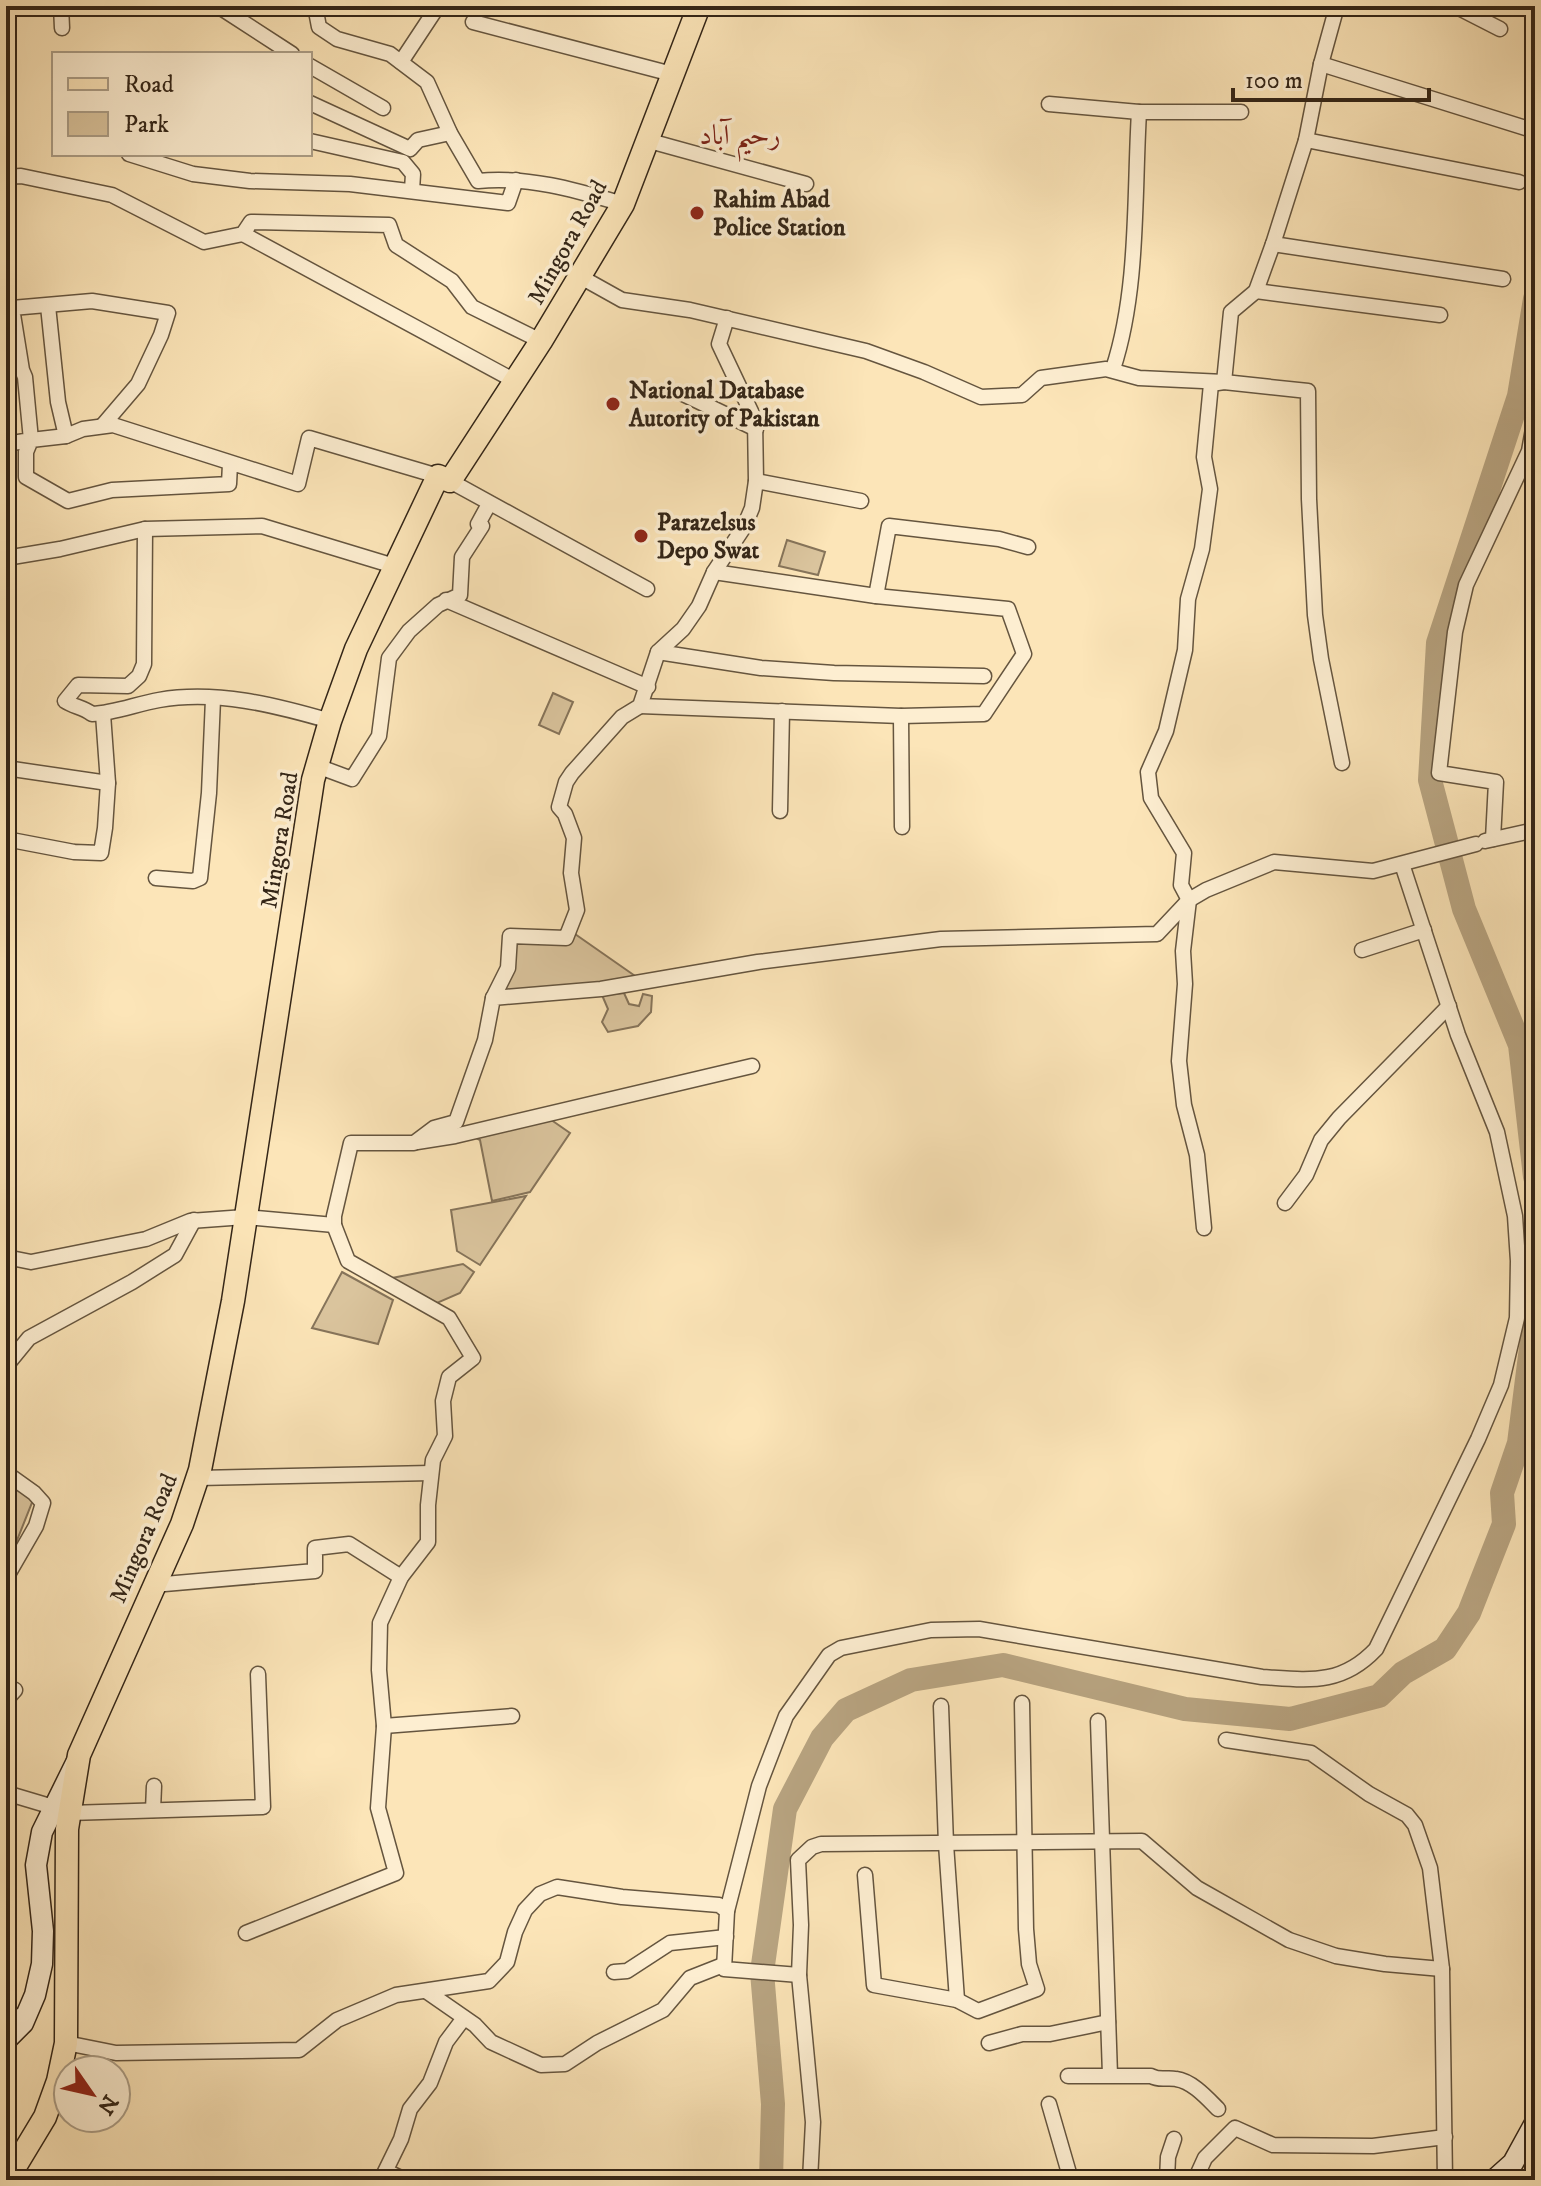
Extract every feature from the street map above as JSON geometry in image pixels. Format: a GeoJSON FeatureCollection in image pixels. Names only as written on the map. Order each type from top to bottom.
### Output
{"type":"FeatureCollection","features":[{"type":"Feature","properties":{"kind":"main road","name":"Mingora Road"},"geometry":{"type":"LineString","coordinates":[[7,2180],[45,2117],[58,2081],[66,2043],[61,1810],[79,1755],[182,1524],[198,1478],[228,1329],[317,766],[330,721],[356,649],[394,566],[444,479],[515,381],[623,204],[699,6]]}},
{"type":"Feature","properties":{"kind":"main road"},"geometry":{"type":"LineString","coordinates":[[6,2040],[23,2023],[35,1995],[42,1964],[43,1931],[36,1865],[42,1832],[61,1810]]}},
{"type":"Feature","properties":{"kind":"main road"},"geometry":{"type":"LineString","coordinates":[[1494,2180],[1513,2163],[1535,2123]]}},
{"type":"Feature","properties":{"kind":"street"},"geometry":{"type":"LineString","coordinates":[[6,7],[39,6]]}},
{"type":"Feature","properties":{"kind":"street"},"geometry":{"type":"LineString","coordinates":[[61,6],[62,28]]}},
{"type":"Feature","properties":{"kind":"street"},"geometry":{"type":"LineString","coordinates":[[218,6],[289,52]]}},
{"type":"Feature","properties":{"kind":"street"},"geometry":{"type":"LineString","coordinates":[[315,6],[319,27],[337,39],[390,54],[427,82],[450,133],[478,181],[516,180],[564,186],[623,204]]}},
{"type":"Feature","properties":{"kind":"street"},"geometry":{"type":"LineString","coordinates":[[401,62],[438,6]]}},
{"type":"Feature","properties":{"kind":"street"},"geometry":{"type":"LineString","coordinates":[[1224,382],[1231,312],[1256,291],[1273,244],[1306,140],[1321,64],[1337,6]]}},
{"type":"Feature","properties":{"kind":"street"},"geometry":{"type":"LineString","coordinates":[[1455,6],[1500,29]]}},
{"type":"Feature","properties":{"kind":"street"},"geometry":{"type":"LineString","coordinates":[[473,22],[672,74]]}},
{"type":"Feature","properties":{"kind":"street"},"geometry":{"type":"LineString","coordinates":[[1321,64],[1535,131]]}},
{"type":"Feature","properties":{"kind":"street"},"geometry":{"type":"LineString","coordinates":[[312,67],[383,108]]}},
{"type":"Feature","properties":{"kind":"street"},"geometry":{"type":"LineString","coordinates":[[312,104],[410,149],[418,140],[450,133]]}},
{"type":"Feature","properties":{"kind":"street"},"geometry":{"type":"LineString","coordinates":[[1049,104],[1139,112],[1241,112]]}},
{"type":"Feature","properties":{"kind":"street"},"geometry":{"type":"LineString","coordinates":[[1113,369],[1124,337],[1127,308],[1139,112]]}},
{"type":"Feature","properties":{"kind":"street"},"geometry":{"type":"LineString","coordinates":[[646,140],[806,184]]}},
{"type":"Feature","properties":{"kind":"street"},"geometry":{"type":"LineString","coordinates":[[1306,140],[1519,182]]}},
{"type":"Feature","properties":{"kind":"street"},"geometry":{"type":"LineString","coordinates":[[312,141],[403,162],[413,174],[412,190]]}},
{"type":"Feature","properties":{"kind":"street"},"geometry":{"type":"LineString","coordinates":[[135,156],[193,174],[250,181],[412,190],[508,203],[516,180]]}},
{"type":"Feature","properties":{"kind":"street"},"geometry":{"type":"LineString","coordinates":[[6,177],[21,176],[112,195],[204,242],[243,234],[515,381]]}},
{"type":"Feature","properties":{"kind":"street"},"geometry":{"type":"LineString","coordinates":[[243,234],[251,222],[389,225],[396,245],[452,281],[472,307],[541,341]]}},
{"type":"Feature","properties":{"kind":"street"},"geometry":{"type":"LineString","coordinates":[[1273,244],[1503,279]]}},
{"type":"Feature","properties":{"kind":"street"},"geometry":{"type":"LineString","coordinates":[[579,276],[622,300],[727,318],[866,351],[981,397],[1022,395],[1041,378],[1113,369],[1139,378],[1224,382],[1308,391],[1308,490],[1315,615],[1342,763]]}},
{"type":"Feature","properties":{"kind":"street"},"geometry":{"type":"LineString","coordinates":[[1256,291],[1440,315]]}},
{"type":"Feature","properties":{"kind":"street"},"geometry":{"type":"LineString","coordinates":[[103,425],[138,384],[168,313],[92,301],[12,308],[25,375],[31,440],[26,452],[26,477],[68,501],[112,490],[229,484],[230,464]]}},
{"type":"Feature","properties":{"kind":"street"},"geometry":{"type":"LineString","coordinates":[[48,306],[58,402],[66,436]]}},
{"type":"Feature","properties":{"kind":"street"},"geometry":{"type":"LineString","coordinates":[[640,706],[658,652],[683,629],[699,606],[714,572],[744,527],[752,508],[756,481],[755,420],[719,344],[727,318]]}},
{"type":"Feature","properties":{"kind":"street"},"geometry":{"type":"LineString","coordinates":[[1204,1228],[1197,1155],[1184,1105],[1179,1061],[1185,984],[1183,951],[1189,900],[1181,885],[1184,853],[1151,798],[1148,772],[1166,731],[1185,650],[1188,599],[1202,549],[1210,489],[1204,457],[1211,384],[1224,382]]}},
{"type":"Feature","properties":{"kind":"street"},"geometry":{"type":"LineString","coordinates":[[681,393],[756,429]]}},
{"type":"Feature","properties":{"kind":"street"},"geometry":{"type":"LineString","coordinates":[[1493,839],[1496,782],[1439,773],[1455,632],[1466,585],[1529,451],[1535,418]]}},
{"type":"Feature","properties":{"kind":"street"},"geometry":{"type":"LineString","coordinates":[[6,444],[66,436],[83,429],[113,425],[298,484],[309,438],[444,479],[647,589]]}},
{"type":"Feature","properties":{"kind":"street"},"geometry":{"type":"LineString","coordinates":[[756,481],[861,501]]}},
{"type":"Feature","properties":{"kind":"street"},"geometry":{"type":"LineString","coordinates":[[317,766],[352,779],[379,736],[389,658],[409,631],[446,600],[460,595],[462,557],[482,526],[478,524],[489,504]]}},
{"type":"Feature","properties":{"kind":"street"},"geometry":{"type":"LineString","coordinates":[[6,558],[145,529],[262,526],[394,566]]}},
{"type":"Feature","properties":{"kind":"street"},"geometry":{"type":"LineString","coordinates":[[876,596],[889,526],[999,539],[1028,547]]}},
{"type":"Feature","properties":{"kind":"street"},"geometry":{"type":"LineString","coordinates":[[145,529],[144,664],[139,676],[128,686],[78,685],[65,701],[83,707],[92,714],[103,714],[161,699],[236,699],[277,706],[330,721]]}},
{"type":"Feature","properties":{"kind":"street"},"geometry":{"type":"LineString","coordinates":[[414,1143],[434,1128],[456,1122],[485,1040],[493,998],[508,968],[510,936],[566,938],[577,910],[571,873],[574,838],[559,807],[566,782],[622,717],[640,706],[901,716],[984,714],[1024,654],[1008,609],[876,596],[714,572]]}},
{"type":"Feature","properties":{"kind":"street"},"geometry":{"type":"LineString","coordinates":[[446,600],[648,687]]}},
{"type":"Feature","properties":{"kind":"street"},"geometry":{"type":"LineString","coordinates":[[658,652],[761,668],[984,676]]}},
{"type":"Feature","properties":{"kind":"street"},"geometry":{"type":"LineString","coordinates":[[156,878],[193,881],[200,878],[209,793],[213,699]]}},
{"type":"Feature","properties":{"kind":"street"},"geometry":{"type":"LineString","coordinates":[[780,811],[782,711]]}},
{"type":"Feature","properties":{"kind":"street"},"geometry":{"type":"LineString","coordinates":[[6,839],[74,852],[101,853],[108,783],[103,714]]}},
{"type":"Feature","properties":{"kind":"street"},"geometry":{"type":"LineString","coordinates":[[901,716],[902,827]]}},
{"type":"Feature","properties":{"kind":"street"},"geometry":{"type":"LineString","coordinates":[[6,768],[108,783]]}},
{"type":"Feature","properties":{"kind":"street"},"geometry":{"type":"LineString","coordinates":[[493,998],[601,989],[758,962],[941,939],[1157,934],[1189,900],[1274,862],[1373,871],[1535,830]]}},
{"type":"Feature","properties":{"kind":"street"},"geometry":{"type":"LineString","coordinates":[[728,1967],[727,1911],[759,1786],[786,1716],[829,1655],[841,1648],[931,1630],[979,1629],[1262,1677],[1304,1679],[1345,1674],[1364,1662],[1376,1649],[1478,1439],[1501,1385],[1517,1318],[1515,1216],[1497,1132],[1449,1006],[1424,930],[1407,863]]}},
{"type":"Feature","properties":{"kind":"street"},"geometry":{"type":"LineString","coordinates":[[1362,950],[1424,930]]}},
{"type":"Feature","properties":{"kind":"street"},"geometry":{"type":"LineString","coordinates":[[1285,1203],[1306,1175],[1321,1140],[1339,1118],[1449,1006]]}},
{"type":"Feature","properties":{"kind":"street"},"geometry":{"type":"LineString","coordinates":[[246,1933],[396,1873],[378,1808],[384,1726],[379,1670],[380,1623],[401,1577],[428,1542],[433,1460],[445,1436],[443,1401],[449,1377],[473,1358],[449,1318],[348,1261],[334,1225],[334,1216],[351,1143],[414,1143],[455,1136],[752,1066]]}},
{"type":"Feature","properties":{"kind":"street"},"geometry":{"type":"LineString","coordinates":[[6,1257],[31,1262],[146,1239],[194,1220],[245,1217],[334,1225]]}},
{"type":"Feature","properties":{"kind":"street"},"geometry":{"type":"LineString","coordinates":[[6,1366],[29,1338],[175,1255],[194,1220]]}},
{"type":"Feature","properties":{"kind":"street"},"geometry":{"type":"LineString","coordinates":[[6,1473],[43,1503],[36,1526],[6,1578]]}},
{"type":"Feature","properties":{"kind":"street"},"geometry":{"type":"LineString","coordinates":[[198,1478],[431,1473]]}},
{"type":"Feature","properties":{"kind":"street"},"geometry":{"type":"LineString","coordinates":[[153,1585],[315,1571],[315,1548],[349,1544],[401,1577]]}},
{"type":"Feature","properties":{"kind":"street"},"geometry":{"type":"LineString","coordinates":[[6,1602],[6,1626]]}},
{"type":"Feature","properties":{"kind":"street"},"geometry":{"type":"LineString","coordinates":[[6,1793],[61,1810],[263,1807],[258,1674]]}},
{"type":"Feature","properties":{"kind":"street"},"geometry":{"type":"LineString","coordinates":[[6,1686],[15,1690],[6,1700]]}},
{"type":"Feature","properties":{"kind":"street"},"geometry":{"type":"LineString","coordinates":[[865,1875],[874,1985],[957,2000],[978,2011],[1037,1989],[1029,1964],[1026,1929],[1022,1703]]}},
{"type":"Feature","properties":{"kind":"street"},"geometry":{"type":"LineString","coordinates":[[941,1706],[946,1844],[957,2000]]}},
{"type":"Feature","properties":{"kind":"street"},"geometry":{"type":"LineString","coordinates":[[384,1726],[512,1716]]}},
{"type":"Feature","properties":{"kind":"street"},"geometry":{"type":"LineString","coordinates":[[1098,1721],[1110,2075]]}},
{"type":"Feature","properties":{"kind":"street"},"geometry":{"type":"LineString","coordinates":[[1226,1740],[1311,1753],[1369,1794],[1407,1815],[1420,1834],[1430,1868],[1442,1969],[1445,2180]]}},
{"type":"Feature","properties":{"kind":"street"},"geometry":{"type":"LineString","coordinates":[[153,1810],[154,1786]]}},
{"type":"Feature","properties":{"kind":"street"},"geometry":{"type":"LineString","coordinates":[[810,2180],[813,2122],[795,1974],[801,1925],[798,1860],[808,1854],[812,1847],[821,1844],[1142,1841],[1197,1888],[1289,1940],[1336,1956],[1442,1969]]}},
{"type":"Feature","properties":{"kind":"street"},"geometry":{"type":"LineString","coordinates":[[66,2043],[116,2053],[299,2050],[337,2020],[396,1995],[489,1981],[507,1962],[525,1910],[540,1894],[557,1887],[622,1897],[719,1905],[727,1911]]}},
{"type":"Feature","properties":{"kind":"street"},"geometry":{"type":"LineString","coordinates":[[614,1972],[627,1971],[670,1943],[726,1937]]}},
{"type":"Feature","properties":{"kind":"street"},"geometry":{"type":"LineString","coordinates":[[426,1991],[491,2042],[541,2065],[565,2064],[597,2043],[663,2010],[690,1978],[728,1967],[795,1974]]}},
{"type":"Feature","properties":{"kind":"street"},"geometry":{"type":"LineString","coordinates":[[6,2009],[23,2023]]}},
{"type":"Feature","properties":{"kind":"street"},"geometry":{"type":"LineString","coordinates":[[405,2180],[383,2175],[401,2139],[410,2109],[430,2083],[446,2042],[464,2018]]}},
{"type":"Feature","properties":{"kind":"street"},"geometry":{"type":"LineString","coordinates":[[989,2043],[1022,2034],[1050,2034],[1108,2022]]}},
{"type":"Feature","properties":{"kind":"street"},"geometry":{"type":"LineString","coordinates":[[1068,2076],[1179,2079],[1218,2109]]}},
{"type":"Feature","properties":{"kind":"street"},"geometry":{"type":"LineString","coordinates":[[1049,2104],[1071,2180]]}},
{"type":"Feature","properties":{"kind":"street"},"geometry":{"type":"LineString","coordinates":[[1195,2180],[1205,2158],[1235,2128],[1273,2145],[1373,2146],[1445,2137]]}},
{"type":"Feature","properties":{"kind":"street"},"geometry":{"type":"LineString","coordinates":[[1167,2180],[1168,2157],[1174,2139]]}},
{"type":"Feature","properties":{"kind":"green space"},"geometry":{"type":"Polygon","coordinates":[[[787,540],[825,552],[818,575],[779,566],[787,540]]]}},
{"type":"Feature","properties":{"kind":"green space"},"geometry":{"type":"Polygon","coordinates":[[[553,693],[573,702],[559,734],[539,725],[553,693]]]}},
{"type":"Feature","properties":{"kind":"green space"},"geometry":{"type":"Polygon","coordinates":[[[575,934],[638,978],[500,994],[514,944],[569,944],[575,934]]]}},
{"type":"Feature","properties":{"kind":"green space"},"geometry":{"type":"Polygon","coordinates":[[[624,993],[629,1004],[639,1006],[643,994],[652,996],[651,1012],[638,1026],[608,1032],[602,1022],[608,1009],[602,995],[624,993]]]}},
{"type":"Feature","properties":{"kind":"green space"},"geometry":{"type":"Polygon","coordinates":[[[547,1117],[570,1133],[530,1192],[492,1201],[480,1140],[474,1137],[547,1117]]]}},
{"type":"Feature","properties":{"kind":"green space"},"geometry":{"type":"Polygon","coordinates":[[[526,1196],[480,1265],[457,1251],[451,1210],[526,1196]]]}},
{"type":"Feature","properties":{"kind":"green space"},"geometry":{"type":"Polygon","coordinates":[[[463,1264],[474,1272],[460,1293],[437,1303],[392,1278],[463,1264]]]}},
{"type":"Feature","properties":{"kind":"green space"},"geometry":{"type":"Polygon","coordinates":[[[342,1272],[393,1300],[378,1344],[312,1328],[342,1272]]]}},
{"type":"Feature","properties":{"kind":"green space"},"geometry":{"type":"Polygon","coordinates":[[[6,1479],[33,1500],[6,1568],[6,1479]]]}},
{"type":"Feature","properties":{"kind":"waterway"},"geometry":{"type":"LineString","coordinates":[[1535,299],[1519,396],[1438,643],[1430,780],[1464,909],[1520,1045],[1535,1177]]}},
{"type":"Feature","properties":{"kind":"waterway"},"geometry":{"type":"LineString","coordinates":[[771,2180],[773,2104],[762,1972],[785,1809],[822,1738],[846,1710],[911,1680],[1003,1665],[1185,1709],[1290,1719],[1379,1696],[1403,1673],[1445,1649],[1469,1613],[1504,1524],[1502,1493],[1519,1443],[1535,1316]]}},
{"type":"Feature","properties":{"kind":"place","name":"Rahim Abad Police Station"},"geometry":{"type":"Point","coordinates":[697,213]}},
{"type":"Feature","properties":{"kind":"place","name":"National Database Autority of Pakistan"},"geometry":{"type":"Point","coordinates":[613,404]}},
{"type":"Feature","properties":{"kind":"place","name":"Parazelsus Depo Swat"},"geometry":{"type":"Point","coordinates":[641,536]}},
{"type":"Feature","properties":{"kind":"district","name":"رحیم آباد"},"geometry":{"type":"Point","coordinates":[740,134]}}]}
